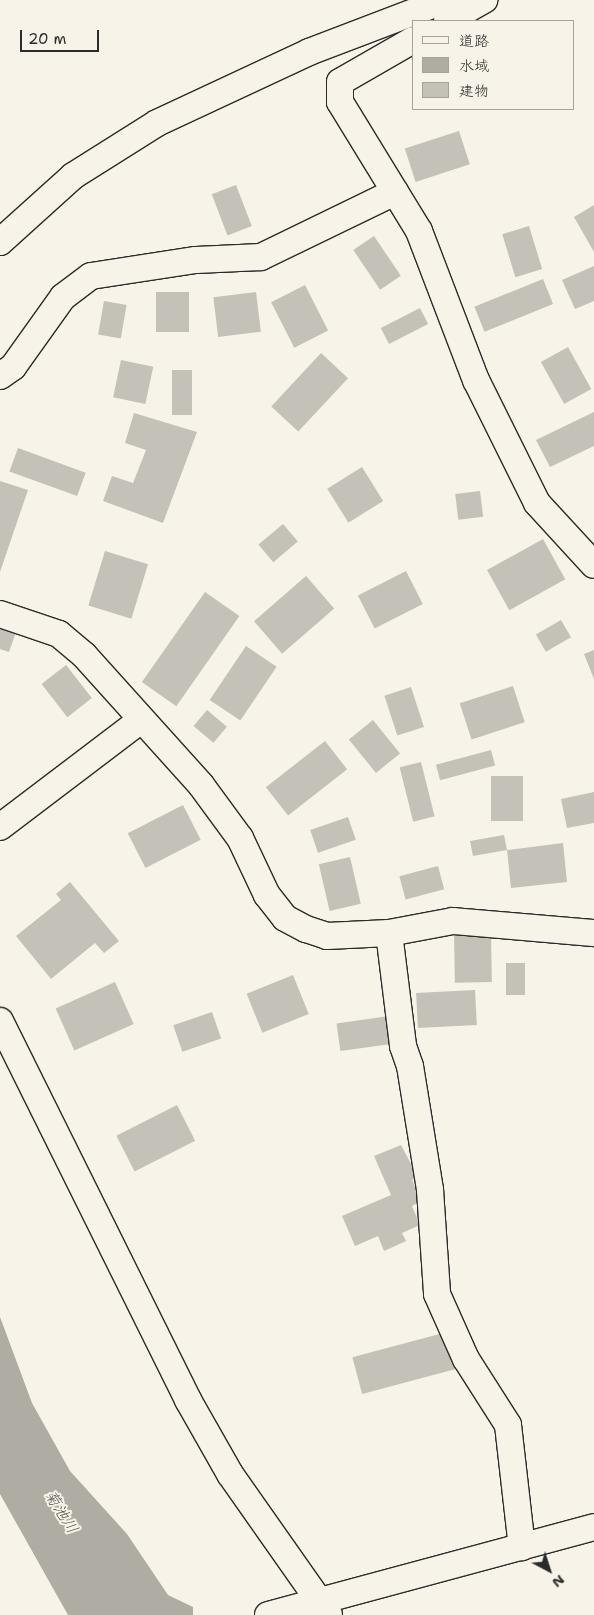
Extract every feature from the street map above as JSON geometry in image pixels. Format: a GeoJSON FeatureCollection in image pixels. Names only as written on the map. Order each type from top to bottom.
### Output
{"type":"FeatureCollection","features":[{"type":"Feature","properties":{"kind":"street"},"geometry":{"type":"LineString","coordinates":[[0,242],[73,176],[157,123],[309,52],[445,0]]}},
{"type":"Feature","properties":{"kind":"street"},"geometry":{"type":"LineString","coordinates":[[449,20],[484,0]]}},
{"type":"Feature","properties":{"kind":"street"},"geometry":{"type":"LineString","coordinates":[[412,41],[340,82],[340,102],[430,254],[476,380],[537,503],[594,565]]}},
{"type":"Feature","properties":{"kind":"street"},"geometry":{"type":"LineString","coordinates":[[0,376],[13,367],[64,297],[91,276],[169,263],[260,257],[395,192]]}},
{"type":"Feature","properties":{"kind":"street"},"geometry":{"type":"LineString","coordinates":[[0,614],[59,634],[84,655],[140,720],[180,760],[223,812],[253,860],[268,895],[285,918],[327,936],[389,933],[452,921],[594,933]]}},
{"type":"Feature","properties":{"kind":"street"},"geometry":{"type":"LineString","coordinates":[[0,827],[140,720]]}},
{"type":"Feature","properties":{"kind":"street"},"geometry":{"type":"LineString","coordinates":[[389,933],[434,1228],[437,1294],[466,1359],[508,1425],[522,1547]]}},
{"type":"Feature","properties":{"kind":"street"},"geometry":{"type":"LineString","coordinates":[[0,1021],[188,1400],[230,1474],[324,1608]]}},
{"type":"Feature","properties":{"kind":"street"},"geometry":{"type":"LineString","coordinates":[[268,1615],[324,1608],[522,1547],[594,1527]]}},
{"type":"Feature","properties":{"kind":"water","name":"菊池川"},"geometry":{"type":"Polygon","coordinates":[[[0,1317],[32,1403],[70,1471],[127,1534],[168,1595],[193,1607],[193,1615],[68,1615],[0,1494],[0,1317]]]}},
{"type":"Feature","properties":{"kind":"building"},"geometry":{"type":"Polygon","coordinates":[[[459,131],[470,164],[416,182],[405,149],[459,131]]]}},
{"type":"Feature","properties":{"kind":"building"},"geometry":{"type":"Polygon","coordinates":[[[236,185],[252,226],[227,235],[212,194],[236,185]]]}},
{"type":"Feature","properties":{"kind":"building"},"geometry":{"type":"Polygon","coordinates":[[[594,205],[594,252],[574,217],[594,205]]]}},
{"type":"Feature","properties":{"kind":"building"},"geometry":{"type":"Polygon","coordinates":[[[529,226],[542,269],[515,277],[502,234],[529,226]]]}},
{"type":"Feature","properties":{"kind":"building"},"geometry":{"type":"Polygon","coordinates":[[[374,236],[401,276],[380,290],[353,250],[374,236]]]}},
{"type":"Feature","properties":{"kind":"building"},"geometry":{"type":"Polygon","coordinates":[[[594,266],[594,301],[575,309],[562,280],[594,266]]]}},
{"type":"Feature","properties":{"kind":"building"},"geometry":{"type":"Polygon","coordinates":[[[543,279],[553,304],[485,332],[474,307],[543,279]]]}},
{"type":"Feature","properties":{"kind":"building"},"geometry":{"type":"Polygon","coordinates":[[[305,285],[328,330],[294,348],[271,302],[305,285]]]}},
{"type":"Feature","properties":{"kind":"building"},"geometry":{"type":"Polygon","coordinates":[[[156,292],[189,292],[189,332],[156,332],[156,292]]]}},
{"type":"Feature","properties":{"kind":"building"},"geometry":{"type":"Polygon","coordinates":[[[256,292],[261,332],[218,337],[213,297],[256,292]]]}},
{"type":"Feature","properties":{"kind":"building"},"geometry":{"type":"Polygon","coordinates":[[[104,301],[127,305],[121,338],[98,334],[104,301]]]}},
{"type":"Feature","properties":{"kind":"building"},"geometry":{"type":"Polygon","coordinates":[[[420,308],[428,324],[389,344],[381,328],[420,308]]]}},
{"type":"Feature","properties":{"kind":"building"},"geometry":{"type":"Polygon","coordinates":[[[568,347],[591,389],[564,404],[541,362],[568,347]]]}},
{"type":"Feature","properties":{"kind":"building"},"geometry":{"type":"Polygon","coordinates":[[[321,353],[348,378],[298,432],[271,406],[321,353]]]}},
{"type":"Feature","properties":{"kind":"building"},"geometry":{"type":"Polygon","coordinates":[[[121,360],[153,367],[145,404],[113,397],[121,360]]]}},
{"type":"Feature","properties":{"kind":"building"},"geometry":{"type":"Polygon","coordinates":[[[172,370],[192,370],[192,415],[172,415],[172,370]]]}},
{"type":"Feature","properties":{"kind":"building"},"geometry":{"type":"Polygon","coordinates":[[[594,412],[594,446],[550,467],[536,440],[594,412]]]}},
{"type":"Feature","properties":{"kind":"building"},"geometry":{"type":"Polygon","coordinates":[[[134,413],[197,432],[163,523],[103,501],[112,476],[133,483],[146,450],[125,443],[134,413]]]}},
{"type":"Feature","properties":{"kind":"building"},"geometry":{"type":"Polygon","coordinates":[[[18,448],[86,473],[77,496],[9,471],[18,448]]]}},
{"type":"Feature","properties":{"kind":"building"},"geometry":{"type":"Polygon","coordinates":[[[362,467],[383,501],[348,523],[327,489],[362,467]]]}},
{"type":"Feature","properties":{"kind":"building"},"geometry":{"type":"Polygon","coordinates":[[[0,481],[28,490],[0,572],[0,481]]]}},
{"type":"Feature","properties":{"kind":"building"},"geometry":{"type":"Polygon","coordinates":[[[480,491],[483,517],[458,520],[455,494],[480,491]]]}},
{"type":"Feature","properties":{"kind":"building"},"geometry":{"type":"Polygon","coordinates":[[[283,524],[298,542],[273,562],[258,545],[283,524]]]}},
{"type":"Feature","properties":{"kind":"building"},"geometry":{"type":"Polygon","coordinates":[[[543,539],[565,579],[509,610],[487,570],[543,539]]]}},
{"type":"Feature","properties":{"kind":"building"},"geometry":{"type":"Polygon","coordinates":[[[105,551],[148,564],[131,619],[88,606],[105,551]]]}},
{"type":"Feature","properties":{"kind":"building"},"geometry":{"type":"Polygon","coordinates":[[[406,571],[423,604],[375,628],[358,596],[406,571]]]}},
{"type":"Feature","properties":{"kind":"building"},"geometry":{"type":"Polygon","coordinates":[[[306,576],[334,608],[282,654],[254,621],[306,576]]]}},
{"type":"Feature","properties":{"kind":"building"},"geometry":{"type":"Polygon","coordinates":[[[205,592],[239,616],[176,706],[142,682],[205,592]]]}},
{"type":"Feature","properties":{"kind":"building"},"geometry":{"type":"Polygon","coordinates":[[[561,620],[571,637],[546,652],[536,634],[561,620]]]}},
{"type":"Feature","properties":{"kind":"building"},"geometry":{"type":"Polygon","coordinates":[[[0,627],[16,632],[9,652],[0,649],[0,627]]]}},
{"type":"Feature","properties":{"kind":"building"},"geometry":{"type":"Polygon","coordinates":[[[246,646],[277,667],[240,721],[210,700],[246,646]]]}},
{"type":"Feature","properties":{"kind":"building"},"geometry":{"type":"Polygon","coordinates":[[[594,650],[594,679],[584,654],[594,650]]]}},
{"type":"Feature","properties":{"kind":"building"},"geometry":{"type":"Polygon","coordinates":[[[66,665],[92,698],[67,717],[42,684],[66,665]]]}},
{"type":"Feature","properties":{"kind":"building"},"geometry":{"type":"Polygon","coordinates":[[[513,686],[525,722],[471,739],[460,703],[513,686]]]}},
{"type":"Feature","properties":{"kind":"building"},"geometry":{"type":"Polygon","coordinates":[[[411,687],[424,727],[397,736],[384,696],[411,687]]]}},
{"type":"Feature","properties":{"kind":"building"},"geometry":{"type":"Polygon","coordinates":[[[207,710],[227,727],[213,743],[194,726],[207,710]]]}},
{"type":"Feature","properties":{"kind":"building"},"geometry":{"type":"Polygon","coordinates":[[[373,720],[400,753],[376,773],[349,740],[373,720]]]}},
{"type":"Feature","properties":{"kind":"building"},"geometry":{"type":"Polygon","coordinates":[[[325,741],[347,769],[288,816],[266,787],[325,741]]]}},
{"type":"Feature","properties":{"kind":"building"},"geometry":{"type":"Polygon","coordinates":[[[491,750],[495,765],[440,780],[436,765],[491,750]]]}},
{"type":"Feature","properties":{"kind":"building"},"geometry":{"type":"Polygon","coordinates":[[[421,762],[435,816],[413,822],[400,767],[421,762]]]}},
{"type":"Feature","properties":{"kind":"building"},"geometry":{"type":"Polygon","coordinates":[[[491,776],[523,776],[523,821],[491,821],[491,776]]]}},
{"type":"Feature","properties":{"kind":"building"},"geometry":{"type":"Polygon","coordinates":[[[594,792],[594,823],[567,828],[561,799],[594,792]]]}},
{"type":"Feature","properties":{"kind":"building"},"geometry":{"type":"Polygon","coordinates":[[[183,805],[201,840],[145,868],[128,833],[183,805]]]}},
{"type":"Feature","properties":{"kind":"building"},"geometry":{"type":"Polygon","coordinates":[[[348,817],[356,840],[318,853],[310,830],[348,817]]]}},
{"type":"Feature","properties":{"kind":"building"},"geometry":{"type":"Polygon","coordinates":[[[504,835],[507,850],[473,856],[470,841],[504,835]]]}},
{"type":"Feature","properties":{"kind":"building"},"geometry":{"type":"Polygon","coordinates":[[[563,843],[567,882],[511,888],[507,850],[563,843]]]}},
{"type":"Feature","properties":{"kind":"building"},"geometry":{"type":"Polygon","coordinates":[[[350,857],[361,904],[330,911],[319,864],[350,857]]]}},
{"type":"Feature","properties":{"kind":"building"},"geometry":{"type":"Polygon","coordinates":[[[438,866],[444,889],[406,900],[399,876],[438,866]]]}},
{"type":"Feature","properties":{"kind":"building"},"geometry":{"type":"Polygon","coordinates":[[[70,882],[119,941],[104,953],[95,943],[51,979],[16,936],[61,900],[56,894],[70,882]]]}},
{"type":"Feature","properties":{"kind":"building"},"geometry":{"type":"Polygon","coordinates":[[[491,932],[492,982],[455,983],[454,933],[491,932]]]}},
{"type":"Feature","properties":{"kind":"building"},"geometry":{"type":"Polygon","coordinates":[[[506,963],[525,963],[525,995],[506,995],[506,963]]]}},
{"type":"Feature","properties":{"kind":"building"},"geometry":{"type":"Polygon","coordinates":[[[293,975],[309,1014],[262,1033],[247,994],[293,975]]]}},
{"type":"Feature","properties":{"kind":"building"},"geometry":{"type":"Polygon","coordinates":[[[115,982],[134,1024],[74,1050],[56,1008],[115,982]]]}},
{"type":"Feature","properties":{"kind":"building"},"geometry":{"type":"Polygon","coordinates":[[[475,990],[477,1025],[418,1028],[416,993],[475,990]]]}},
{"type":"Feature","properties":{"kind":"building"},"geometry":{"type":"Polygon","coordinates":[[[212,1012],[221,1038],[182,1052],[173,1025],[212,1012]]]}},
{"type":"Feature","properties":{"kind":"building"},"geometry":{"type":"Polygon","coordinates":[[[389,1016],[393,1044],[340,1051],[337,1023],[389,1016]]]}},
{"type":"Feature","properties":{"kind":"building"},"geometry":{"type":"Polygon","coordinates":[[[177,1105],[195,1141],[135,1172],[116,1136],[177,1105]]]}},
{"type":"Feature","properties":{"kind":"building"},"geometry":{"type":"Polygon","coordinates":[[[401,1145],[418,1177],[412,1180],[421,1201],[412,1206],[420,1225],[402,1233],[406,1241],[384,1251],[378,1236],[355,1246],[342,1216],[391,1195],[374,1156],[401,1145]]]}},
{"type":"Feature","properties":{"kind":"building"},"geometry":{"type":"Polygon","coordinates":[[[447,1332],[457,1369],[362,1394],[352,1357],[447,1332]]]}}]}
